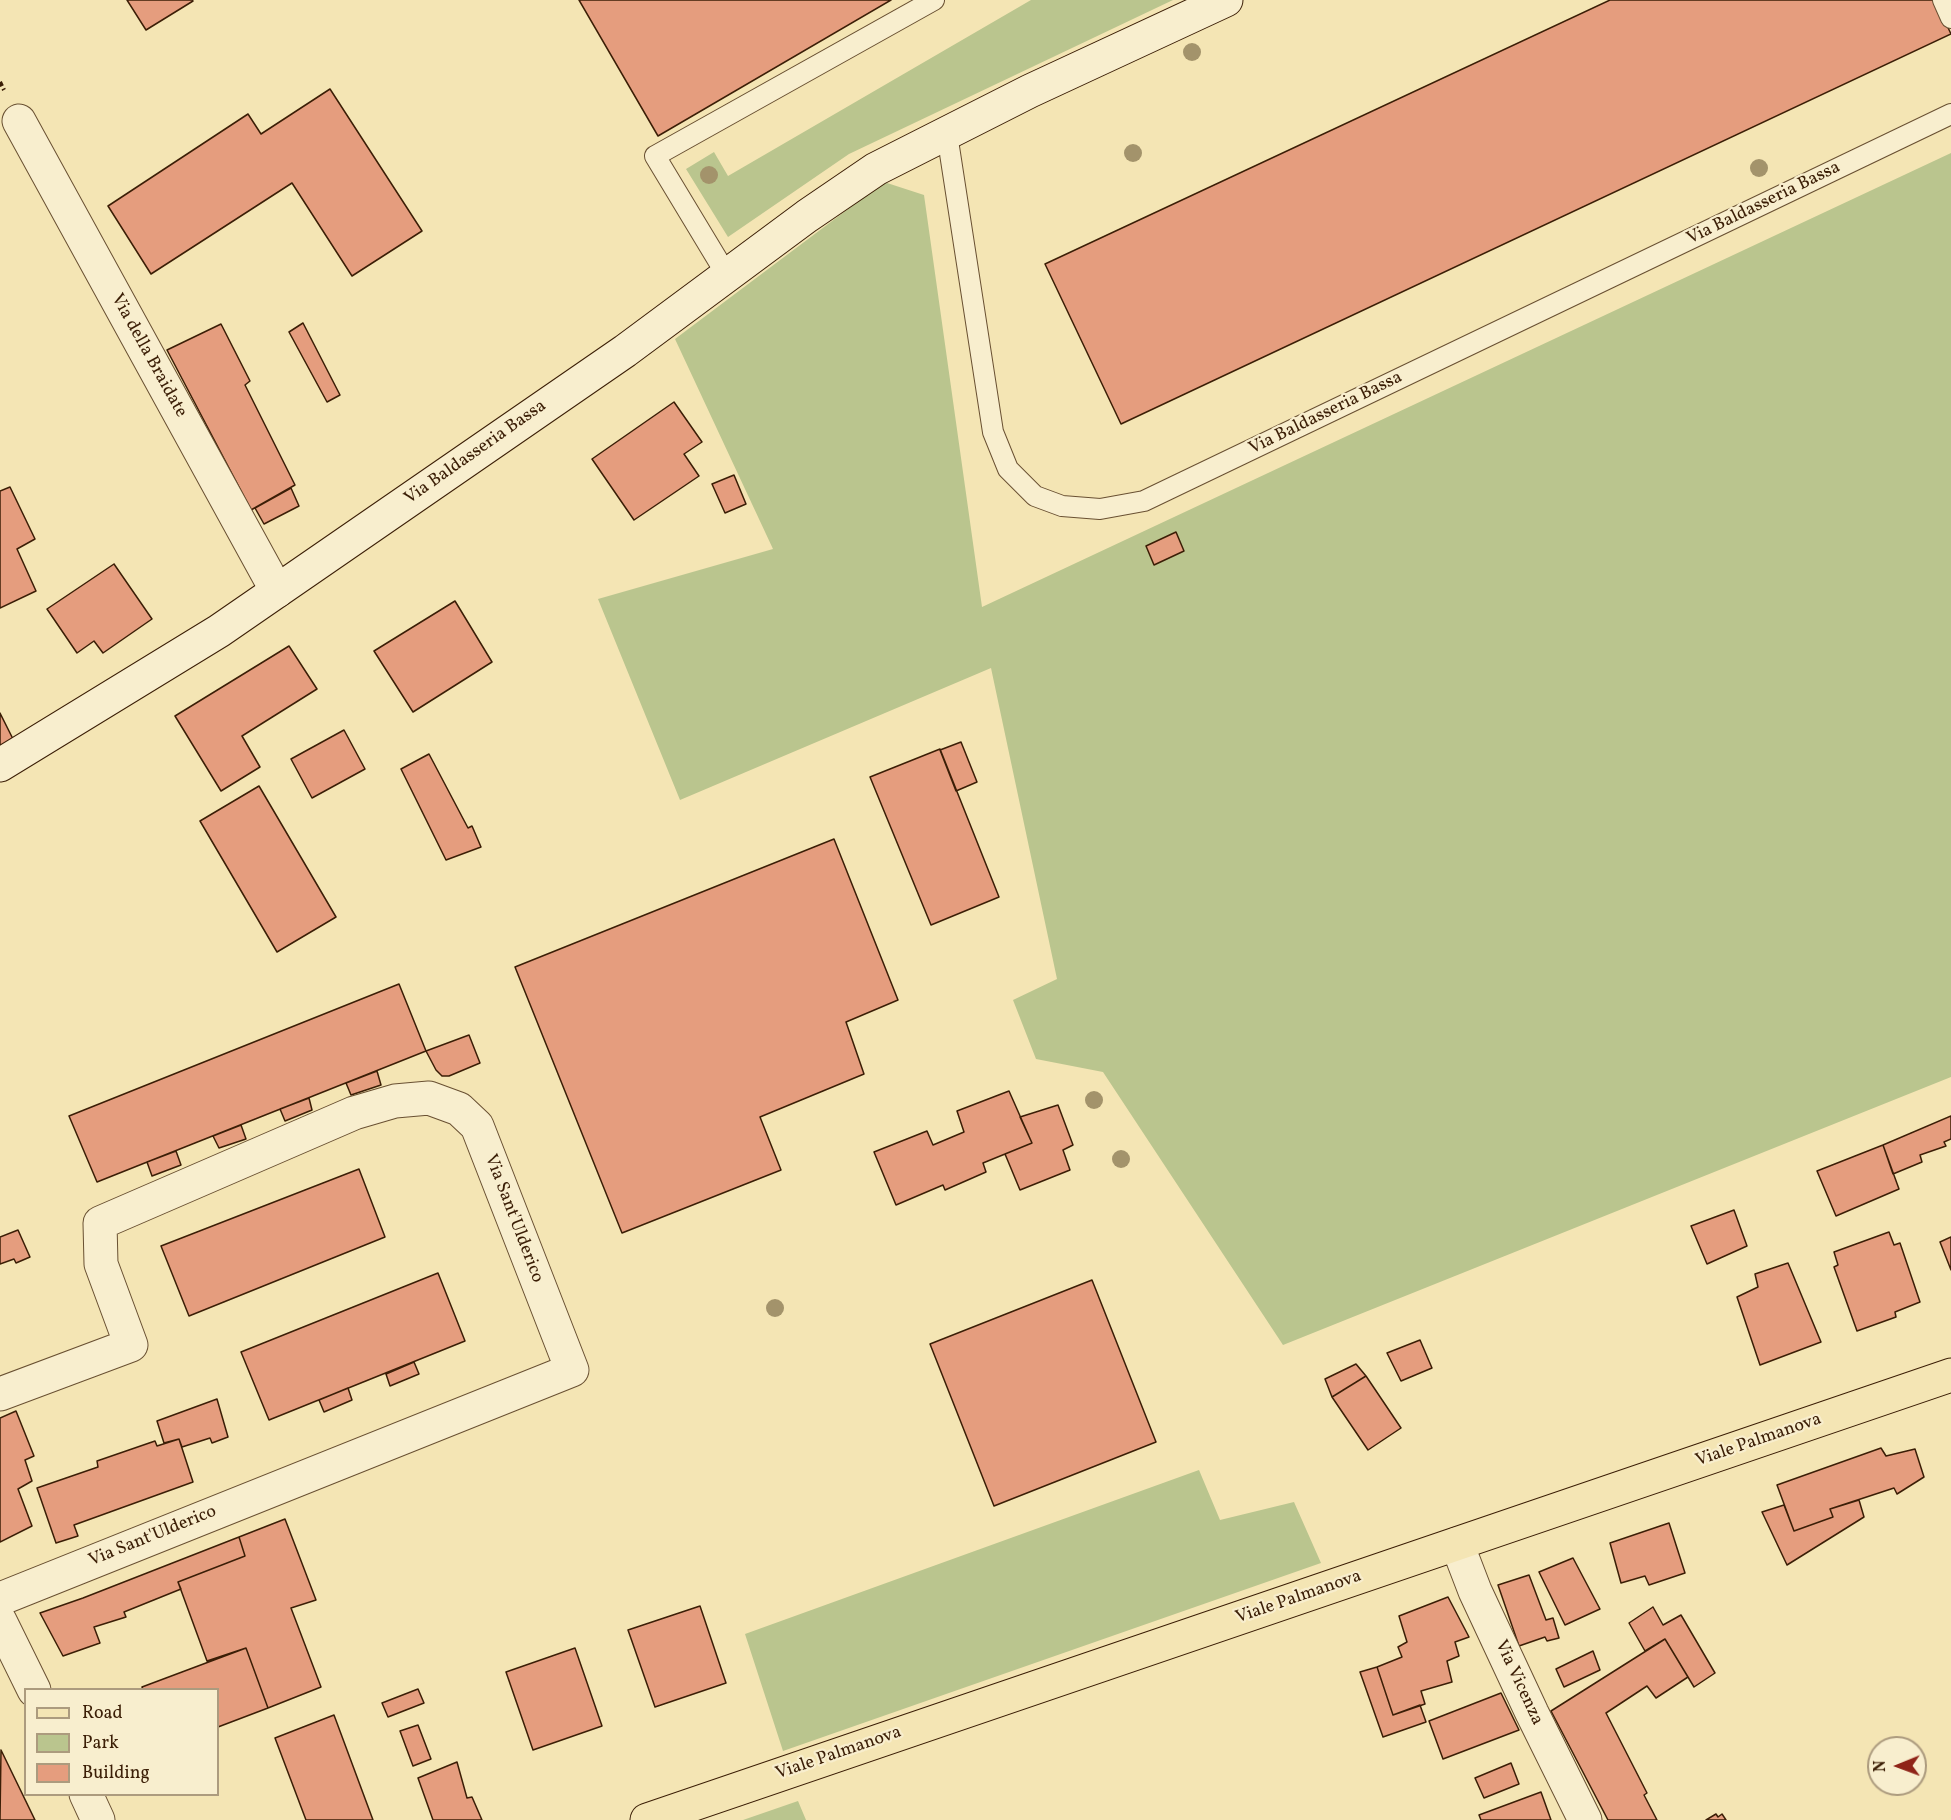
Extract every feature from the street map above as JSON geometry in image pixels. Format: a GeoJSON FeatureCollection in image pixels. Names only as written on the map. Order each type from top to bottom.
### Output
{"type":"FeatureCollection","features":[{"type":"Feature","properties":{"kind":"main road","name":"Viale Palmanova"},"geometry":{"type":"LineString","coordinates":[[647,1820],[1951,1375]]}},
{"type":"Feature","properties":{"kind":"street","name":"Via Baldasseria Bassa"},"geometry":{"type":"LineString","coordinates":[[0,765],[219,631],[615,358],[728,277],[807,216],[876,169],[1030,90],[1227,0]]}},
{"type":"Feature","properties":{"kind":"street","name":"Via della Braidate"},"geometry":{"type":"LineString","coordinates":[[19,121],[277,591]]}},
{"type":"Feature","properties":{"kind":"street","name":"Via Sant'Ulderico"},"geometry":{"type":"LineString","coordinates":[[0,1394],[131,1345],[101,1264],[100,1223],[354,1113],[395,1101],[429,1098],[459,1109],[477,1126],[572,1370],[0,1599]]}},
{"type":"Feature","properties":{"kind":"street","name":"Via Vicenza"},"geometry":{"type":"LineString","coordinates":[[1457,1544],[1475,1591],[1585,1820]]}},
{"type":"Feature","properties":{"kind":"street"},"geometry":{"type":"LineString","coordinates":[[0,1620],[34,1688]]}},
{"type":"Feature","properties":{"kind":"street"},"geometry":{"type":"LineString","coordinates":[[87,1796],[98,1820]]}},
{"type":"Feature","properties":{"kind":"lane"},"geometry":{"type":"LineString","coordinates":[[728,277],[654,156],[934,0]]}},
{"type":"Feature","properties":{"kind":"lane"},"geometry":{"type":"LineString","coordinates":[[1943,0],[1951,18]]}},
{"type":"Feature","properties":{"kind":"lane","name":"Via Baldasseria Bassa"},"geometry":{"type":"LineString","coordinates":[[947,134],[993,432],[1008,469],[1035,496],[1062,506],[1100,509],[1144,501],[1951,114]]}},
{"type":"Feature","properties":{"kind":"green space"},"geometry":{"type":"Polygon","coordinates":[[[1031,0],[1173,0],[849,154],[728,237],[686,169],[714,152],[728,176],[1031,0]]]}},
{"type":"Feature","properties":{"kind":"green space"},"geometry":{"type":"Polygon","coordinates":[[[1951,153],[1951,1077],[1283,1345],[1103,1072],[1036,1059],[1013,1000],[1057,979],[991,668],[680,800],[598,599],[773,549],[675,339],[884,182],[924,195],[982,607],[1951,153]]]}},
{"type":"Feature","properties":{"kind":"green space"},"geometry":{"type":"Polygon","coordinates":[[[1199,1470],[1220,1520],[1294,1502],[1321,1563],[783,1751],[745,1634],[1199,1470]]]}},
{"type":"Feature","properties":{"kind":"green space"},"geometry":{"type":"Polygon","coordinates":[[[798,1801],[806,1820],[743,1820],[798,1801]]]}},
{"type":"Feature","properties":{"kind":"building"},"geometry":{"type":"Polygon","coordinates":[[[127,0],[192,0],[193,1],[146,30],[127,0]]]}},
{"type":"Feature","properties":{"kind":"building"},"geometry":{"type":"Polygon","coordinates":[[[579,0],[891,0],[658,136],[579,0]]]}},
{"type":"Feature","properties":{"kind":"building"},"geometry":{"type":"Polygon","coordinates":[[[1610,0],[1935,0],[1951,34],[1121,424],[1045,264],[1610,0]]]}},
{"type":"Feature","properties":{"kind":"building"},"geometry":{"type":"Polygon","coordinates":[[[330,89],[422,231],[352,276],[292,183],[151,274],[108,206],[248,114],[261,134],[330,89]]]}},
{"type":"Feature","properties":{"kind":"building"},"geometry":{"type":"Polygon","coordinates":[[[303,323],[340,395],[327,402],[289,332],[303,323]]]}},
{"type":"Feature","properties":{"kind":"building"},"geometry":{"type":"Polygon","coordinates":[[[221,324],[250,381],[245,385],[295,485],[251,510],[167,350],[221,324]]]}},
{"type":"Feature","properties":{"kind":"building"},"geometry":{"type":"Polygon","coordinates":[[[674,402],[702,442],[684,454],[699,476],[634,520],[592,459],[674,402]]]}},
{"type":"Feature","properties":{"kind":"building"},"geometry":{"type":"Polygon","coordinates":[[[734,475],[746,504],[725,513],[712,484],[734,475]]]}},
{"type":"Feature","properties":{"kind":"building"},"geometry":{"type":"Polygon","coordinates":[[[10,487],[35,539],[17,549],[36,591],[0,608],[0,491],[10,487]]]}},
{"type":"Feature","properties":{"kind":"building"},"geometry":{"type":"Polygon","coordinates":[[[291,488],[299,506],[264,524],[255,508],[291,488]]]}},
{"type":"Feature","properties":{"kind":"building"},"geometry":{"type":"Polygon","coordinates":[[[1176,532],[1184,551],[1154,565],[1146,546],[1176,532]]]}},
{"type":"Feature","properties":{"kind":"building"},"geometry":{"type":"Polygon","coordinates":[[[114,564],[152,619],[103,653],[94,641],[77,653],[47,609],[114,564]]]}},
{"type":"Feature","properties":{"kind":"building"},"geometry":{"type":"Polygon","coordinates":[[[455,601],[492,662],[413,712],[374,651],[455,601]]]}},
{"type":"Feature","properties":{"kind":"building"},"geometry":{"type":"Polygon","coordinates":[[[289,646],[317,689],[242,736],[260,767],[221,791],[175,716],[289,646]]]}},
{"type":"Feature","properties":{"kind":"building"},"geometry":{"type":"Polygon","coordinates":[[[0,713],[14,741],[0,748],[0,713]]]}},
{"type":"Feature","properties":{"kind":"building"},"geometry":{"type":"Polygon","coordinates":[[[344,730],[365,769],[312,798],[291,759],[344,730]]]}},
{"type":"Feature","properties":{"kind":"building"},"geometry":{"type":"Polygon","coordinates":[[[961,742],[977,782],[956,791],[940,750],[961,742]]]}},
{"type":"Feature","properties":{"kind":"building"},"geometry":{"type":"Polygon","coordinates":[[[940,749],[999,897],[931,925],[870,777],[940,749]]]}},
{"type":"Feature","properties":{"kind":"building"},"geometry":{"type":"Polygon","coordinates":[[[429,754],[468,828],[472,826],[481,847],[446,860],[401,769],[429,754]]]}},
{"type":"Feature","properties":{"kind":"building"},"geometry":{"type":"Polygon","coordinates":[[[259,786],[336,917],[277,952],[200,821],[259,786]]]}},
{"type":"Feature","properties":{"kind":"building"},"geometry":{"type":"Polygon","coordinates":[[[834,839],[898,1000],[846,1022],[864,1074],[760,1117],[781,1170],[622,1233],[515,967],[834,839]]]}},
{"type":"Feature","properties":{"kind":"building"},"geometry":{"type":"Polygon","coordinates":[[[399,984],[426,1051],[97,1182],[69,1116],[399,984]]]}},
{"type":"Feature","properties":{"kind":"building"},"geometry":{"type":"Polygon","coordinates":[[[469,1035],[480,1063],[449,1076],[442,1076],[436,1070],[426,1051],[469,1035]]]}},
{"type":"Feature","properties":{"kind":"building"},"geometry":{"type":"Polygon","coordinates":[[[377,1071],[381,1085],[351,1095],[346,1083],[377,1071]]]}},
{"type":"Feature","properties":{"kind":"building"},"geometry":{"type":"Polygon","coordinates":[[[1009,1091],[1032,1143],[983,1163],[986,1172],[945,1190],[943,1185],[896,1205],[874,1152],[927,1131],[933,1145],[964,1132],[957,1111],[1009,1091]]]}},
{"type":"Feature","properties":{"kind":"building"},"geometry":{"type":"Polygon","coordinates":[[[309,1098],[312,1110],[285,1121],[280,1109],[309,1098]]]}},
{"type":"Feature","properties":{"kind":"building"},"geometry":{"type":"Polygon","coordinates":[[[1058,1105],[1073,1145],[1063,1150],[1070,1170],[1020,1190],[1005,1154],[1032,1143],[1020,1117],[1058,1105]]]}},
{"type":"Feature","properties":{"kind":"building"},"geometry":{"type":"Polygon","coordinates":[[[1951,1116],[1951,1139],[1944,1142],[1946,1146],[1920,1155],[1922,1162],[1893,1174],[1883,1145],[1951,1116]]]}},
{"type":"Feature","properties":{"kind":"building"},"geometry":{"type":"Polygon","coordinates":[[[241,1125],[246,1139],[219,1148],[213,1136],[241,1125]]]}},
{"type":"Feature","properties":{"kind":"building"},"geometry":{"type":"Polygon","coordinates":[[[1883,1145],[1899,1189],[1836,1216],[1817,1171],[1883,1145]]]}},
{"type":"Feature","properties":{"kind":"building"},"geometry":{"type":"Polygon","coordinates":[[[176,1151],[181,1165],[152,1176],[147,1162],[176,1151]]]}},
{"type":"Feature","properties":{"kind":"building"},"geometry":{"type":"Polygon","coordinates":[[[359,1169],[385,1237],[189,1316],[161,1246],[359,1169]]]}},
{"type":"Feature","properties":{"kind":"building"},"geometry":{"type":"Polygon","coordinates":[[[1734,1210],[1747,1246],[1707,1264],[1691,1226],[1734,1210]]]}},
{"type":"Feature","properties":{"kind":"building"},"geometry":{"type":"Polygon","coordinates":[[[18,1230],[30,1257],[16,1263],[14,1259],[0,1264],[0,1237],[18,1230]]]}},
{"type":"Feature","properties":{"kind":"building"},"geometry":{"type":"Polygon","coordinates":[[[1889,1232],[1894,1245],[1900,1243],[1920,1302],[1895,1312],[1896,1317],[1857,1331],[1834,1267],[1838,1265],[1834,1252],[1889,1232]]]}},
{"type":"Feature","properties":{"kind":"building"},"geometry":{"type":"Polygon","coordinates":[[[1951,1237],[1951,1270],[1940,1242],[1951,1237]]]}},
{"type":"Feature","properties":{"kind":"building"},"geometry":{"type":"Polygon","coordinates":[[[1788,1263],[1821,1342],[1760,1365],[1737,1297],[1758,1287],[1755,1274],[1788,1263]]]}},
{"type":"Feature","properties":{"kind":"building"},"geometry":{"type":"Polygon","coordinates":[[[438,1273],[465,1341],[269,1420],[241,1352],[438,1273]]]}},
{"type":"Feature","properties":{"kind":"building"},"geometry":{"type":"Polygon","coordinates":[[[1092,1280],[1156,1442],[994,1506],[930,1344],[1092,1280]]]}},
{"type":"Feature","properties":{"kind":"building"},"geometry":{"type":"Polygon","coordinates":[[[1420,1340],[1432,1368],[1401,1381],[1387,1353],[1420,1340]]]}},
{"type":"Feature","properties":{"kind":"building"},"geometry":{"type":"Polygon","coordinates":[[[414,1362],[419,1374],[390,1386],[386,1374],[414,1362]]]}},
{"type":"Feature","properties":{"kind":"building"},"geometry":{"type":"Polygon","coordinates":[[[1356,1364],[1366,1376],[1332,1397],[1325,1379],[1356,1364]]]}},
{"type":"Feature","properties":{"kind":"building"},"geometry":{"type":"Polygon","coordinates":[[[1366,1376],[1401,1428],[1368,1450],[1332,1397],[1366,1376]]]}},
{"type":"Feature","properties":{"kind":"building"},"geometry":{"type":"Polygon","coordinates":[[[348,1388],[352,1400],[324,1412],[319,1400],[348,1388]]]}},
{"type":"Feature","properties":{"kind":"building"},"geometry":{"type":"Polygon","coordinates":[[[217,1399],[228,1437],[212,1443],[210,1438],[182,1447],[179,1439],[164,1443],[157,1421],[217,1399]]]}},
{"type":"Feature","properties":{"kind":"building"},"geometry":{"type":"Polygon","coordinates":[[[16,1411],[34,1456],[25,1460],[32,1481],[18,1489],[32,1526],[0,1542],[0,1418],[16,1411]]]}},
{"type":"Feature","properties":{"kind":"building"},"geometry":{"type":"Polygon","coordinates":[[[179,1439],[193,1482],[74,1525],[78,1536],[56,1543],[37,1488],[98,1467],[97,1461],[155,1441],[157,1446],[179,1439]]]}},
{"type":"Feature","properties":{"kind":"building"},"geometry":{"type":"Polygon","coordinates":[[[1881,1448],[1886,1456],[1915,1449],[1924,1477],[1897,1494],[1894,1488],[1830,1509],[1833,1517],[1794,1531],[1777,1485],[1881,1448]]]}},
{"type":"Feature","properties":{"kind":"building"},"geometry":{"type":"Polygon","coordinates":[[[1859,1500],[1864,1517],[1787,1565],[1762,1512],[1784,1505],[1794,1531],[1833,1517],[1830,1509],[1859,1500]]]}},
{"type":"Feature","properties":{"kind":"building"},"geometry":{"type":"Polygon","coordinates":[[[285,1519],[316,1600],[291,1608],[321,1687],[268,1708],[246,1648],[207,1661],[178,1582],[245,1556],[239,1537],[285,1519]]]}},
{"type":"Feature","properties":{"kind":"building"},"geometry":{"type":"Polygon","coordinates":[[[1669,1523],[1685,1573],[1649,1585],[1645,1576],[1621,1583],[1610,1543],[1669,1523]]]}},
{"type":"Feature","properties":{"kind":"building"},"geometry":{"type":"Polygon","coordinates":[[[239,1537],[245,1556],[178,1582],[181,1589],[124,1612],[126,1617],[94,1627],[100,1643],[63,1656],[40,1613],[83,1598],[239,1537]]]}},
{"type":"Feature","properties":{"kind":"building"},"geometry":{"type":"Polygon","coordinates":[[[1573,1558],[1600,1609],[1565,1625],[1539,1572],[1573,1558]]]}},
{"type":"Feature","properties":{"kind":"building"},"geometry":{"type":"Polygon","coordinates":[[[1529,1575],[1546,1620],[1553,1618],[1559,1638],[1547,1641],[1545,1637],[1519,1646],[1498,1585],[1529,1575]]]}},
{"type":"Feature","properties":{"kind":"building"},"geometry":{"type":"Polygon","coordinates":[[[1448,1597],[1469,1637],[1455,1642],[1459,1656],[1447,1661],[1452,1682],[1421,1691],[1425,1704],[1393,1715],[1377,1667],[1402,1657],[1398,1647],[1407,1642],[1399,1616],[1448,1597]]]}},
{"type":"Feature","properties":{"kind":"building"},"geometry":{"type":"Polygon","coordinates":[[[700,1606],[726,1683],[655,1707],[628,1630],[700,1606]]]}},
{"type":"Feature","properties":{"kind":"building"},"geometry":{"type":"Polygon","coordinates":[[[1653,1607],[1663,1625],[1681,1615],[1715,1673],[1694,1687],[1665,1639],[1645,1651],[1629,1623],[1653,1607]]]}},
{"type":"Feature","properties":{"kind":"building"},"geometry":{"type":"Polygon","coordinates":[[[1665,1639],[1688,1677],[1656,1698],[1647,1686],[1606,1713],[1647,1793],[1644,1795],[1657,1820],[1608,1820],[1551,1711],[1665,1639]]]}},
{"type":"Feature","properties":{"kind":"building"},"geometry":{"type":"Polygon","coordinates":[[[246,1648],[268,1708],[219,1727],[219,1688],[142,1687],[246,1648]]]}},
{"type":"Feature","properties":{"kind":"building"},"geometry":{"type":"Polygon","coordinates":[[[575,1648],[602,1726],[533,1750],[506,1672],[575,1648]]]}},
{"type":"Feature","properties":{"kind":"building"},"geometry":{"type":"Polygon","coordinates":[[[1593,1651],[1600,1670],[1564,1687],[1556,1669],[1593,1651]]]}},
{"type":"Feature","properties":{"kind":"building"},"geometry":{"type":"Polygon","coordinates":[[[1377,1667],[1393,1715],[1420,1705],[1426,1722],[1383,1737],[1360,1672],[1377,1667]]]}},
{"type":"Feature","properties":{"kind":"building"},"geometry":{"type":"Polygon","coordinates":[[[418,1689],[424,1703],[388,1717],[382,1703],[418,1689]]]}},
{"type":"Feature","properties":{"kind":"building"},"geometry":{"type":"Polygon","coordinates":[[[1501,1693],[1519,1730],[1443,1759],[1429,1721],[1501,1693]]]}},
{"type":"Feature","properties":{"kind":"building"},"geometry":{"type":"Polygon","coordinates":[[[334,1715],[373,1820],[306,1820],[275,1738],[334,1715]]]}},
{"type":"Feature","properties":{"kind":"building"},"geometry":{"type":"Polygon","coordinates":[[[418,1725],[431,1759],[413,1766],[400,1731],[418,1725]]]}},
{"type":"Feature","properties":{"kind":"building"},"geometry":{"type":"Polygon","coordinates":[[[1,1750],[35,1820],[0,1820],[1,1750]]]}},
{"type":"Feature","properties":{"kind":"building"},"geometry":{"type":"Polygon","coordinates":[[[457,1762],[467,1798],[472,1797],[482,1820],[433,1820],[418,1778],[457,1762]]]}},
{"type":"Feature","properties":{"kind":"building"},"geometry":{"type":"Polygon","coordinates":[[[1511,1763],[1519,1784],[1484,1798],[1475,1778],[1511,1763]]]}},
{"type":"Feature","properties":{"kind":"building"},"geometry":{"type":"Polygon","coordinates":[[[1541,1792],[1551,1820],[1481,1820],[1479,1815],[1541,1792]]]}},
{"type":"Feature","properties":{"kind":"building"},"geometry":{"type":"Polygon","coordinates":[[[1716,1814],[1718,1817],[1722,1814],[1726,1820],[1706,1820],[1716,1814]]]}}]}
